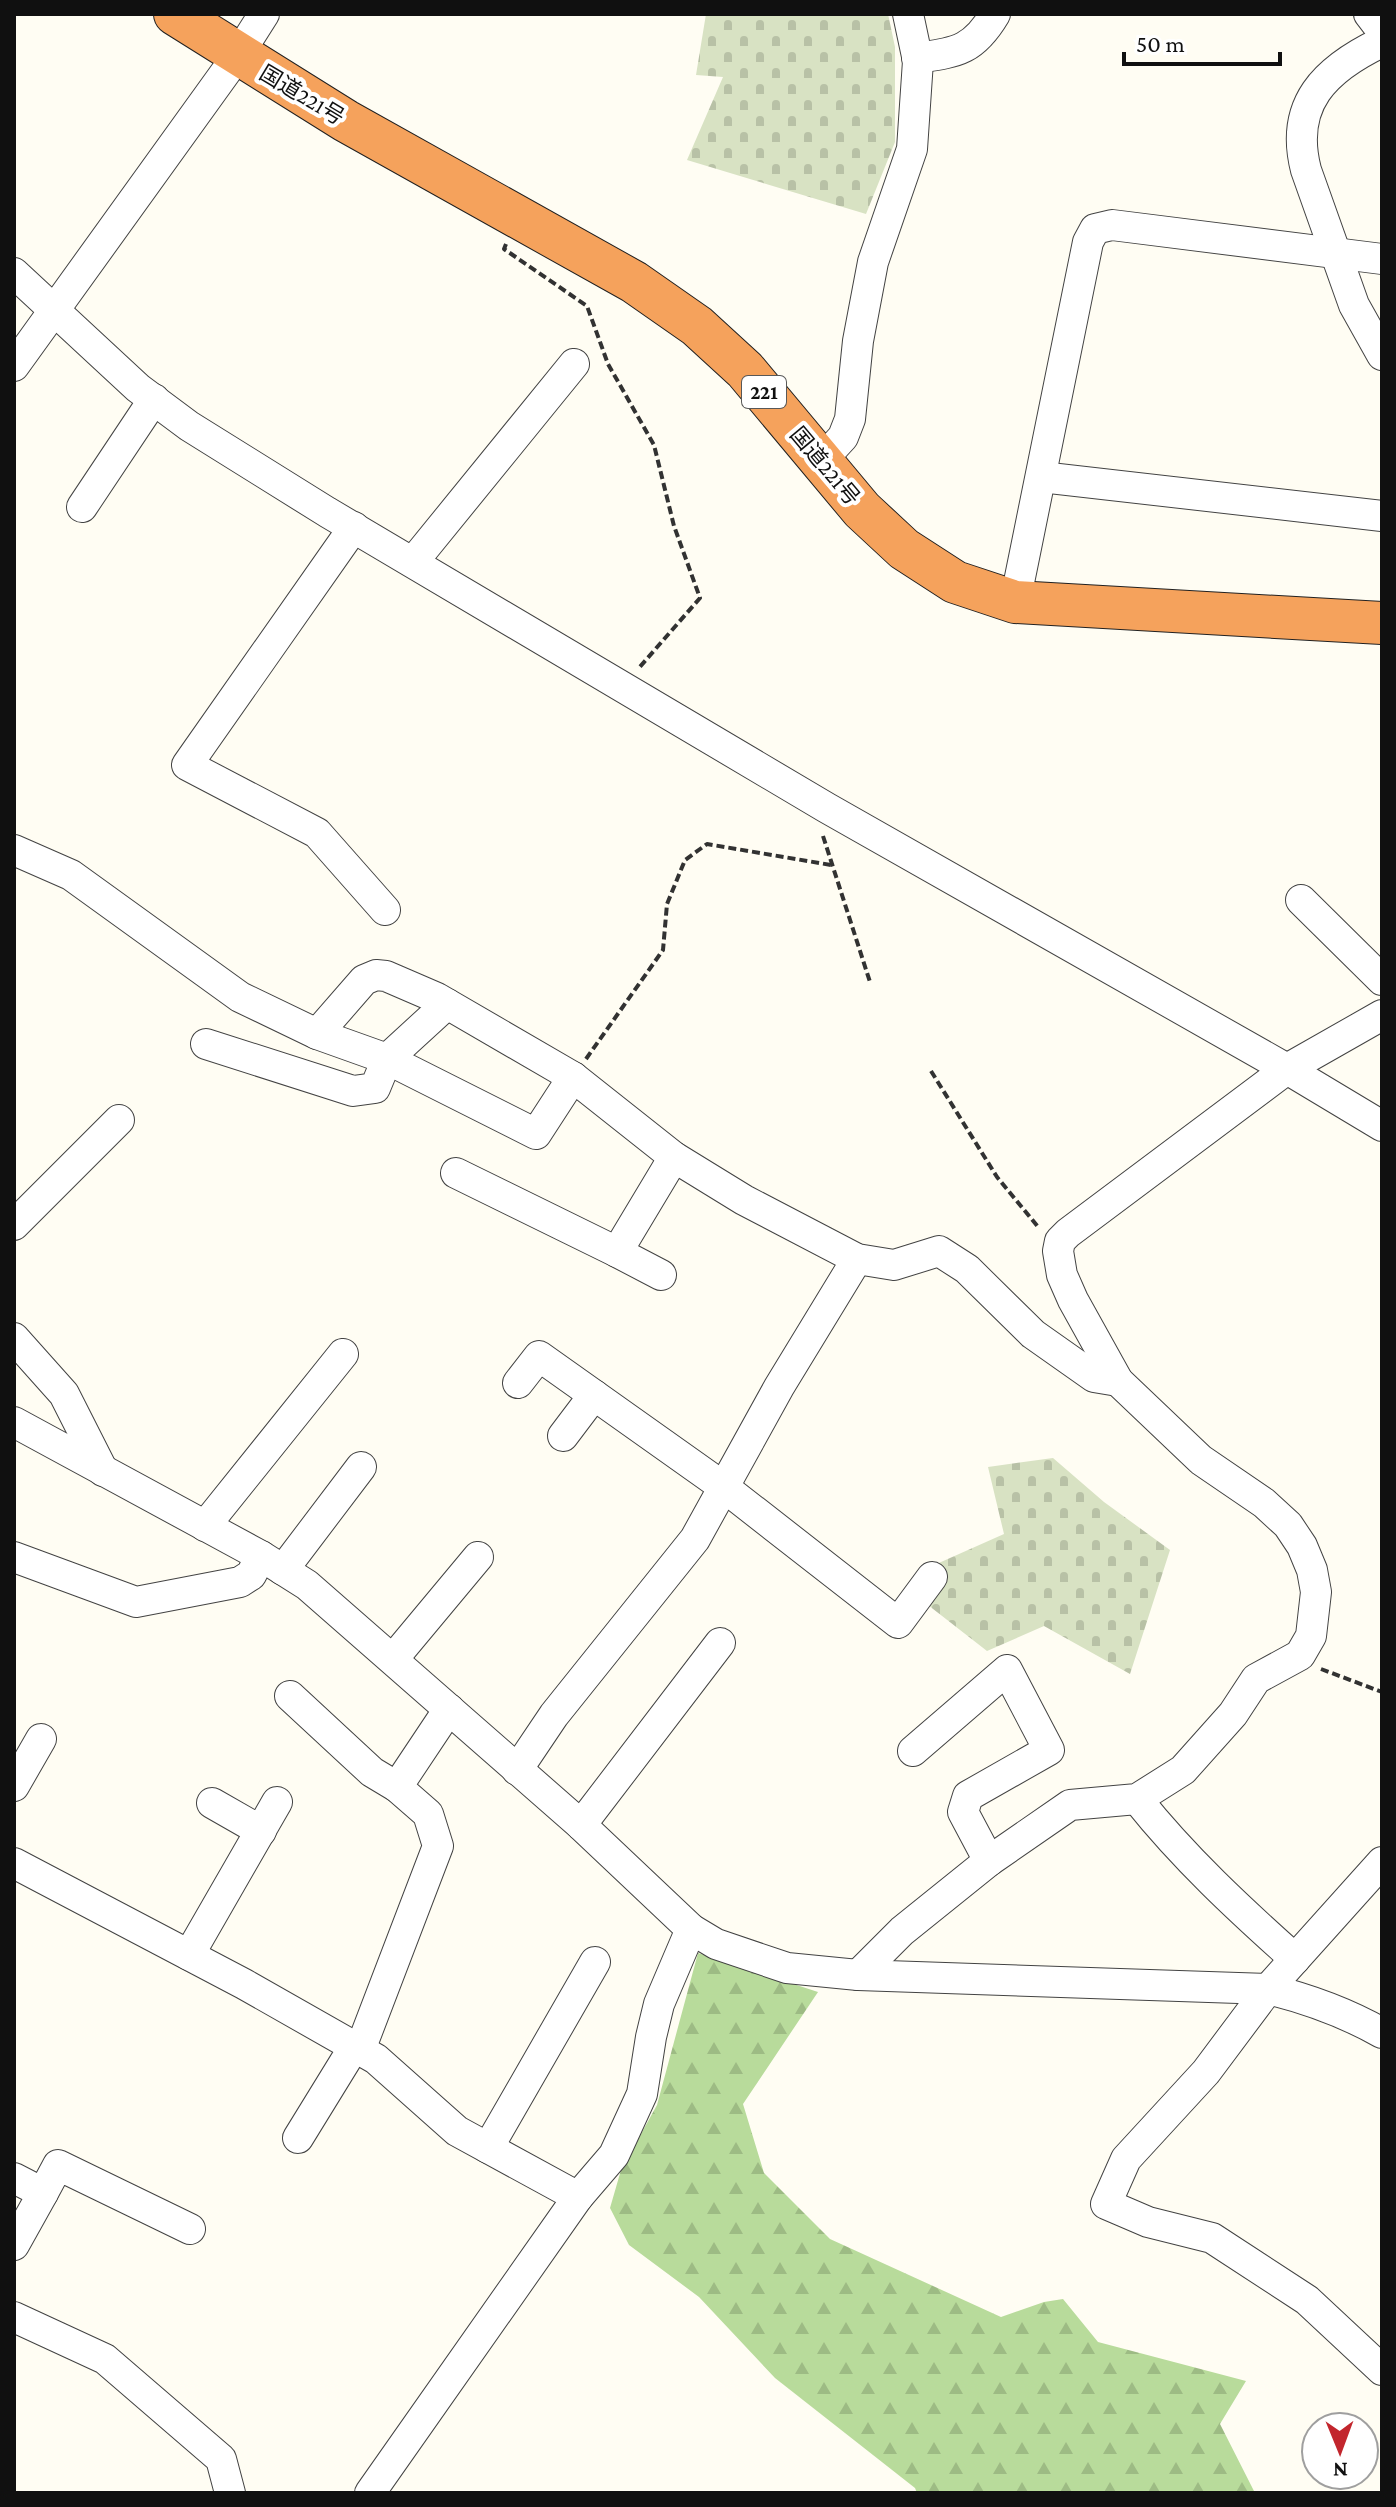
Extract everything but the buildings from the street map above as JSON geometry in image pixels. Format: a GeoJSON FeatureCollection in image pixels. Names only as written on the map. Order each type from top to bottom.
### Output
{"type":"FeatureCollection","features":[{"type":"Feature","properties":{"kind":"highway","name":"国道221号"},"geometry":{"type":"LineString","coordinates":[[175,14],[346,121],[634,282],[697,326],[745,370],[862,510],[913,556],[955,582],[1015,602],[1382,623]]}},
{"type":"Feature","properties":{"kind":"street"},"geometry":{"type":"LineString","coordinates":[[14,366],[238,55],[264,14]]}},
{"type":"Feature","properties":{"kind":"street"},"geometry":{"type":"LineString","coordinates":[[821,461],[843,437],[850,419],[858,341],[873,262],[912,149],[917,58],[908,14]]}},
{"type":"Feature","properties":{"kind":"street"},"geometry":{"type":"LineString","coordinates":[[917,58],[961,51],[995,14]]}},
{"type":"Feature","properties":{"kind":"street"},"geometry":{"type":"LineString","coordinates":[[1369,14],[1382,31]]}},
{"type":"Feature","properties":{"kind":"street"},"geometry":{"type":"LineString","coordinates":[[1382,42],[1352,57],[1315,89],[1301,129],[1301,149],[1306,170],[1354,305],[1382,355]]}},
{"type":"Feature","properties":{"kind":"street"},"geometry":{"type":"LineString","coordinates":[[1015,602],[1088,242],[1095,229],[1112,225],[1382,259]]}},
{"type":"Feature","properties":{"kind":"street"},"geometry":{"type":"LineString","coordinates":[[14,273],[54,312],[189,426],[814,801],[1382,1126]]}},
{"type":"Feature","properties":{"kind":"street"},"geometry":{"type":"LineString","coordinates":[[413,562],[574,364]]}},
{"type":"Feature","properties":{"kind":"street"},"geometry":{"type":"LineString","coordinates":[[82,507],[154,399]]}},
{"type":"Feature","properties":{"kind":"street"},"geometry":{"type":"LineString","coordinates":[[1041,477],[1382,516]]}},
{"type":"Feature","properties":{"kind":"street"},"geometry":{"type":"LineString","coordinates":[[354,527],[187,765],[317,833],[385,910]]}},
{"type":"Feature","properties":{"kind":"street"},"geometry":{"type":"LineString","coordinates":[[14,850],[71,875],[240,997],[317,1034],[387,1059],[536,1134],[573,1077]]}},
{"type":"Feature","properties":{"kind":"street"},"geometry":{"type":"LineString","coordinates":[[1301,900],[1382,980]]}},
{"type":"Feature","properties":{"kind":"street"},"geometry":{"type":"LineString","coordinates":[[317,1034],[364,980],[376,975],[386,976],[447,1004],[573,1077],[674,1157],[744,1200],[857,1259],[894,1265],[939,1251],[967,1269],[1033,1334],[1094,1377],[1118,1381]]}},
{"type":"Feature","properties":{"kind":"street"},"geometry":{"type":"LineString","coordinates":[[206,1044],[353,1091],[375,1088],[387,1059],[447,1004]]}},
{"type":"Feature","properties":{"kind":"street"},"geometry":{"type":"LineString","coordinates":[[858,1975],[902,1931],[989,1861],[1070,1805],[1137,1799],[1183,1770],[1233,1714],[1256,1679],[1300,1655],[1311,1636],[1315,1615],[1314,1581],[1302,1546],[1288,1525],[1264,1503],[1201,1460],[1118,1381],[1073,1300],[1062,1275],[1058,1251],[1060,1241],[1068,1233],[1287,1069],[1382,1015]]}},
{"type":"Feature","properties":{"kind":"street"},"geometry":{"type":"LineString","coordinates":[[14,1225],[119,1120]]}},
{"type":"Feature","properties":{"kind":"street"},"geometry":{"type":"LineString","coordinates":[[617,1252],[674,1157]]}},
{"type":"Feature","properties":{"kind":"street"},"geometry":{"type":"LineString","coordinates":[[456,1173],[661,1275]]}},
{"type":"Feature","properties":{"kind":"street"},"geometry":{"type":"LineString","coordinates":[[517,1770],[554,1715],[695,1539],[779,1387],[857,1259]]}},
{"type":"Feature","properties":{"kind":"street"},"geometry":{"type":"LineString","coordinates":[[14,1338],[64,1394],[103,1471]]}},
{"type":"Feature","properties":{"kind":"street"},"geometry":{"type":"LineString","coordinates":[[205,1526],[343,1354]]}},
{"type":"Feature","properties":{"kind":"street"},"geometry":{"type":"LineString","coordinates":[[518,1383],[539,1356],[725,1488],[898,1623],[932,1577]]}},
{"type":"Feature","properties":{"kind":"street"},"geometry":{"type":"LineString","coordinates":[[563,1436],[594,1395]]}},
{"type":"Feature","properties":{"kind":"street"},"geometry":{"type":"LineString","coordinates":[[14,1422],[307,1585],[581,1825],[691,1929],[716,1944],[787,1968],[858,1975],[1268,1989],[1317,2001],[1382,2033]]}},
{"type":"Feature","properties":{"kind":"street"},"geometry":{"type":"LineString","coordinates":[[14,1557],[136,1602],[240,1582],[272,1563],[361,1467]]}},
{"type":"Feature","properties":{"kind":"street"},"geometry":{"type":"LineString","coordinates":[[393,1659],[478,1557]]}},
{"type":"Feature","properties":{"kind":"street"},"geometry":{"type":"LineString","coordinates":[[581,1825],[720,1643]]}},
{"type":"Feature","properties":{"kind":"street"},"geometry":{"type":"LineString","coordinates":[[913,1751],[1007,1670],[1049,1750],[968,1796],[963,1812],[989,1861]]}},
{"type":"Feature","properties":{"kind":"street"},"geometry":{"type":"LineString","coordinates":[[290,1696],[372,1772],[397,1787],[428,1814],[438,1846],[357,2048],[298,2138]]}},
{"type":"Feature","properties":{"kind":"street"},"geometry":{"type":"LineString","coordinates":[[397,1787],[449,1709]]}},
{"type":"Feature","properties":{"kind":"street"},"geometry":{"type":"LineString","coordinates":[[14,1786],[41,1739]]}},
{"type":"Feature","properties":{"kind":"street"},"geometry":{"type":"LineString","coordinates":[[1137,1799],[1161,1830],[1226,1897],[1295,1959]]}},
{"type":"Feature","properties":{"kind":"street"},"geometry":{"type":"LineString","coordinates":[[189,1955],[277,1802]]}},
{"type":"Feature","properties":{"kind":"street"},"geometry":{"type":"LineString","coordinates":[[212,1803],[261,1831]]}},
{"type":"Feature","properties":{"kind":"street"},"geometry":{"type":"LineString","coordinates":[[1382,1862],[1268,1989],[1206,2072],[1126,2159],[1106,2204],[1148,2222],[1212,2238],[1307,2300],[1382,2370]]}},
{"type":"Feature","properties":{"kind":"street"},"geometry":{"type":"LineString","coordinates":[[14,1863],[189,1955],[376,2059],[457,2131],[578,2197]]}},
{"type":"Feature","properties":{"kind":"street"},"geometry":{"type":"LineString","coordinates":[[370,2493],[578,2197],[614,2155],[642,2094],[659,2004],[691,1929]]}},
{"type":"Feature","properties":{"kind":"street"},"geometry":{"type":"LineString","coordinates":[[488,2148],[595,1962]]}},
{"type":"Feature","properties":{"kind":"street"},"geometry":{"type":"LineString","coordinates":[[14,2245],[58,2165],[190,2229]]}},
{"type":"Feature","properties":{"kind":"street"},"geometry":{"type":"LineString","coordinates":[[14,2178],[43,2193]]}},
{"type":"Feature","properties":{"kind":"street"},"geometry":{"type":"LineString","coordinates":[[14,2317],[105,2359],[221,2459],[230,2493]]}},
{"type":"Feature","properties":{"kind":"path"},"geometry":{"type":"LineString","coordinates":[[516,216],[504,249],[587,306],[608,364],[654,445],[674,526],[700,598],[623,686]]}},
{"type":"Feature","properties":{"kind":"path"},"geometry":{"type":"LineString","coordinates":[[814,801],[831,865],[870,982]]}},
{"type":"Feature","properties":{"kind":"path"},"geometry":{"type":"LineString","coordinates":[[573,1077],[663,950],[667,904],[685,860],[707,844],[831,865]]}},
{"type":"Feature","properties":{"kind":"path"},"geometry":{"type":"LineString","coordinates":[[931,1071],[997,1177],[1058,1251]]}},
{"type":"Feature","properties":{"kind":"path"},"geometry":{"type":"LineString","coordinates":[[1294,1659],[1382,1692]]}},
{"type":"Feature","properties":{"kind":"green space"},"geometry":{"type":"Polygon","coordinates":[[[706,14],[888,14],[895,47],[895,142],[866,214],[687,160],[723,77],[696,75],[706,14]]]}},
{"type":"Feature","properties":{"kind":"green space"},"geometry":{"type":"Polygon","coordinates":[[[1053,1458],[1104,1502],[1170,1550],[1130,1674],[1044,1626],[987,1651],[919,1598],[932,1566],[1004,1534],[988,1467],[1053,1458]]]}},
{"type":"Feature","properties":{"kind":"green space"},"geometry":{"type":"Polygon","coordinates":[[[698,1953],[818,1992],[743,2104],[764,2173],[830,2239],[1001,2317],[1044,2302],[1063,2299],[1098,2342],[1246,2381],[1220,2424],[1255,2493],[917,2493],[915,2488],[775,2378],[699,2297],[629,2245],[610,2208],[621,2170],[657,2105],[698,1953]]]}}]}
